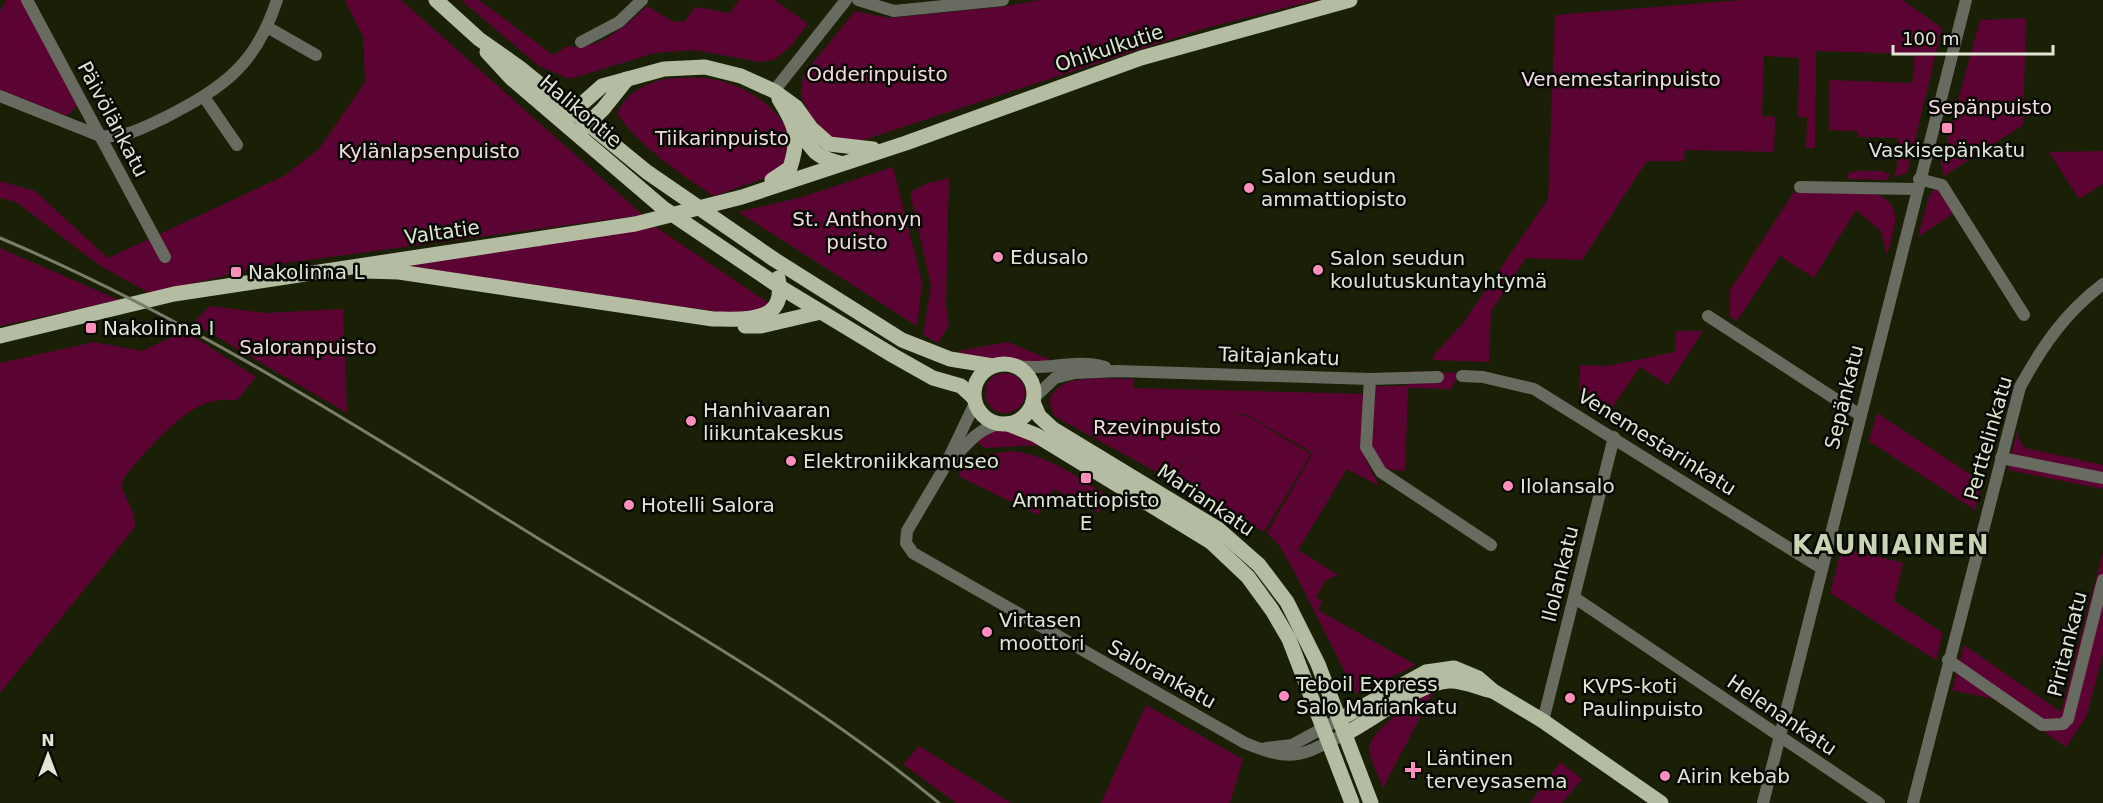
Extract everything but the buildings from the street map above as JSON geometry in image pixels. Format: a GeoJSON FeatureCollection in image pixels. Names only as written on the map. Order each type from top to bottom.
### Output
{"type":"FeatureCollection","features":[{"type":"Feature","properties":{"kind":"main road","name":"Halikontie"},"geometry":{"type":"LineString","coordinates":[[436,0],[479,39],[554,95]]}},
{"type":"Feature","properties":{"kind":"main road","name":"Ohikulkutie"},"geometry":{"type":"LineString","coordinates":[[885,150],[1141,58],[1350,0]]}},
{"type":"Feature","properties":{"kind":"main road","name":"Halikontie"},"geometry":{"type":"LineString","coordinates":[[479,39],[511,78],[567,117]]}},
{"type":"Feature","properties":{"kind":"main road"},"geometry":{"type":"LineString","coordinates":[[567,117],[602,86],[663,69],[705,67],[741,76],[774,91],[796,107],[811,128],[829,144],[885,150]]}},
{"type":"Feature","properties":{"kind":"main road"},"geometry":{"type":"LineString","coordinates":[[582,129],[603,109],[627,79]]}},
{"type":"Feature","properties":{"kind":"main road"},"geometry":{"type":"LineString","coordinates":[[774,91],[809,147],[821,159],[842,163]]}},
{"type":"Feature","properties":{"kind":"main road"},"geometry":{"type":"LineString","coordinates":[[554,95],[587,98]]}},
{"type":"Feature","properties":{"kind":"main road"},"geometry":{"type":"LineString","coordinates":[[554,95],[567,117],[582,129],[608,140],[647,172],[775,260],[902,340],[927,352],[966,363],[993,366],[1013,365],[1030,378],[1034,400],[1023,417],[1004,424],[984,417],[975,401],[961,386],[922,373],[780,287]]}},
{"type":"Feature","properties":{"kind":"main road"},"geometry":{"type":"LineString","coordinates":[[603,109],[603,123],[608,140]]}},
{"type":"Feature","properties":{"kind":"main road"},"geometry":{"type":"LineString","coordinates":[[747,195],[790,168],[797,146],[793,122]]}},
{"type":"Feature","properties":{"kind":"main road","name":"Halikontie"},"geometry":{"type":"LineString","coordinates":[[582,129],[663,208],[780,287]]}},
{"type":"Feature","properties":{"kind":"main road","name":"Valtatie"},"geometry":{"type":"LineString","coordinates":[[0,336],[174,294],[635,224],[747,195],[885,150]]}},
{"type":"Feature","properties":{"kind":"main road"},"geometry":{"type":"LineString","coordinates":[[320,271],[399,272],[713,319],[746,319],[769,312],[779,304],[780,287],[775,260]]}},
{"type":"Feature","properties":{"kind":"main road"},"geometry":{"type":"LineString","coordinates":[[713,319],[728,324],[761,326],[821,312]]}},
{"type":"Feature","properties":{"kind":"main road"},"geometry":{"type":"LineString","coordinates":[[975,401],[978,379],[993,366]]}},
{"type":"Feature","properties":{"kind":"main road","name":"Mariankatu"},"geometry":{"type":"LineString","coordinates":[[1034,400],[1039,416],[1053,429],[1218,529],[1247,552],[1270,578],[1296,617],[1343,727],[1371,803]]}},
{"type":"Feature","properties":{"kind":"main road","name":"Mariankatu"},"geometry":{"type":"LineString","coordinates":[[1004,424],[1036,435],[1211,542],[1248,577],[1282,626],[1352,803]]}},
{"type":"Feature","properties":{"kind":"main road"},"geometry":{"type":"LineString","coordinates":[[1343,727],[1420,675],[1440,668],[1454,668],[1478,678],[1493,691],[1543,720],[1661,803]]}},
{"type":"Feature","properties":{"kind":"street","name":"Päivölänkatu"},"geometry":{"type":"LineString","coordinates":[[27,0],[165,257]]}},
{"type":"Feature","properties":{"kind":"street"},"geometry":{"type":"LineString","coordinates":[[0,96],[100,136],[118,137],[135,132],[204,97],[228,81],[246,63],[267,27],[277,0]]}},
{"type":"Feature","properties":{"kind":"street"},"geometry":{"type":"LineString","coordinates":[[581,42],[619,22],[642,0]]}},
{"type":"Feature","properties":{"kind":"street"},"geometry":{"type":"LineString","coordinates":[[774,91],[846,0]]}},
{"type":"Feature","properties":{"kind":"street"},"geometry":{"type":"LineString","coordinates":[[858,0],[894,11],[1003,0]]}},
{"type":"Feature","properties":{"kind":"street","name":"Sepänkatu"},"geometry":{"type":"LineString","coordinates":[[1763,803],[1965,0]]}},
{"type":"Feature","properties":{"kind":"street"},"geometry":{"type":"LineString","coordinates":[[267,27],[316,55]]}},
{"type":"Feature","properties":{"kind":"street"},"geometry":{"type":"LineString","coordinates":[[204,97],[237,145]]}},
{"type":"Feature","properties":{"kind":"street"},"geometry":{"type":"LineString","coordinates":[[1800,187],[1942,185],[2024,315]]}},
{"type":"Feature","properties":{"kind":"street","name":"Perttelinkatu"},"geometry":{"type":"LineString","coordinates":[[1913,803],[2020,387],[2043,345],[2082,300],[2103,284]]}},
{"type":"Feature","properties":{"kind":"street"},"geometry":{"type":"LineString","coordinates":[[1708,316],[1860,415]]}},
{"type":"Feature","properties":{"kind":"street","name":"Taitajankatu"},"geometry":{"type":"LineString","coordinates":[[1013,365],[1036,369],[1080,364],[1118,371]]}},
{"type":"Feature","properties":{"kind":"street","name":"Taitajankatu"},"geometry":{"type":"LineString","coordinates":[[1034,400],[1059,376],[1118,371],[1370,379],[1438,377]]}},
{"type":"Feature","properties":{"kind":"street","name":"Venemestarinkatu"},"geometry":{"type":"LineString","coordinates":[[1462,376],[1483,377],[1534,389],[1821,568]]}},
{"type":"Feature","properties":{"kind":"street"},"geometry":{"type":"LineString","coordinates":[[1370,379],[1366,447],[1381,472],[1491,545]]}},
{"type":"Feature","properties":{"kind":"street","name":"Salorankatu"},"geometry":{"type":"LineString","coordinates":[[975,401],[943,470],[907,531],[906,543],[913,553],[1106,666],[1259,749],[1292,745],[1326,735],[1343,727]]}},
{"type":"Feature","properties":{"kind":"street","name":"Salorankatu"},"geometry":{"type":"LineString","coordinates":[[943,470],[980,431],[987,426],[1004,424]]}},
{"type":"Feature","properties":{"kind":"street","name":"Ilolankatu"},"geometry":{"type":"LineString","coordinates":[[1543,720],[1614,437]]}},
{"type":"Feature","properties":{"kind":"street"},"geometry":{"type":"LineString","coordinates":[[2001,458],[2103,478]]}},
{"type":"Feature","properties":{"kind":"street","name":"Piritankatu"},"geometry":{"type":"LineString","coordinates":[[1948,660],[2042,725],[2063,724],[2068,719],[2103,580]]}},
{"type":"Feature","properties":{"kind":"street","name":"Helenankatu"},"geometry":{"type":"LineString","coordinates":[[1575,598],[1879,803]]}},
{"type":"Feature","properties":{"kind":"green space"},"geometry":{"type":"Polygon","coordinates":[[[6,0],[25,0],[79,104],[67,116],[0,90],[0,11],[6,0]]]}},
{"type":"Feature","properties":{"kind":"green space","name":"Kylänlapsenpuisto"},"geometry":{"type":"Polygon","coordinates":[[[345,0],[401,0],[643,215],[263,266],[151,294],[99,265],[16,202],[0,198],[0,181],[35,191],[108,258],[284,176],[319,149],[365,82],[363,37],[345,0]]]}},
{"type":"Feature","properties":{"kind":"green space"},"geometry":{"type":"Polygon","coordinates":[[[461,0],[479,0],[553,55],[568,46],[579,47],[601,41],[621,29],[647,6],[674,22],[685,21],[695,7],[730,13],[739,0],[775,0],[808,24],[791,46],[774,60],[760,62],[694,50],[655,53],[570,79],[539,66],[461,0]]]}},
{"type":"Feature","properties":{"kind":"green space","name":"Odderinpuisto"},"geometry":{"type":"Polygon","coordinates":[[[1041,0],[1316,0],[1202,29],[857,142],[832,138],[811,117],[801,96],[803,75],[855,11],[889,18],[1000,7],[1041,0]]]}},
{"type":"Feature","properties":{"kind":"green space","name":"Venemestarinpuisto"},"geometry":{"type":"Polygon","coordinates":[[[1742,0],[1903,0],[1942,28],[1907,173],[1894,177],[1901,150],[1898,149],[1898,138],[1858,137],[1858,131],[1829,130],[1829,80],[1912,83],[1915,54],[1816,51],[1815,148],[1806,148],[1807,117],[1798,117],[1799,58],[1764,56],[1762,116],[1775,117],[1774,152],[1685,150],[1684,161],[1647,161],[1582,260],[1526,258],[1491,311],[1489,362],[1433,360],[1433,356],[1463,323],[1548,199],[1555,15],[1742,0]]]}},
{"type":"Feature","properties":{"kind":"green space","name":"Sepänpuisto"},"geometry":{"type":"Polygon","coordinates":[[[2026,18],[2023,125],[1944,176],[1941,163],[1980,20],[2026,18]]]}},
{"type":"Feature","properties":{"kind":"green space","name":"Tiikarinpuisto"},"geometry":{"type":"Polygon","coordinates":[[[699,78],[725,82],[739,87],[766,104],[785,128],[789,142],[788,157],[779,173],[714,196],[661,159],[636,136],[617,113],[626,99],[636,90],[664,79],[699,78]]]}},
{"type":"Feature","properties":{"kind":"green space"},"geometry":{"type":"Polygon","coordinates":[[[2103,151],[2103,184],[2079,199],[2049,152],[2103,151]]]}},
{"type":"Feature","properties":{"kind":"green space","name":"St. Anthonyn puisto"},"geometry":{"type":"Polygon","coordinates":[[[893,167],[922,282],[917,326],[738,212],[802,197],[893,167]]]}},
{"type":"Feature","properties":{"kind":"green space"},"geometry":{"type":"Polygon","coordinates":[[[1881,171],[1889,174],[1888,180],[1848,179],[1848,173],[1881,171]]]}},
{"type":"Feature","properties":{"kind":"green space"},"geometry":{"type":"Polygon","coordinates":[[[949,178],[946,305],[949,325],[938,343],[923,335],[931,285],[911,198],[912,191],[928,183],[949,178]]]}},
{"type":"Feature","properties":{"kind":"green space"},"geometry":{"type":"Polygon","coordinates":[[[1938,185],[1954,213],[1918,237],[1929,196],[1938,185]]]}},
{"type":"Feature","properties":{"kind":"green space"},"geometry":{"type":"Polygon","coordinates":[[[1794,192],[1874,193],[1884,198],[1891,204],[1895,219],[1887,256],[1881,231],[1856,210],[1814,278],[1780,256],[1737,321],[1730,316],[1730,290],[1794,192]]]}},
{"type":"Feature","properties":{"kind":"green space"},"geometry":{"type":"Polygon","coordinates":[[[656,227],[770,304],[754,313],[727,313],[411,268],[410,265],[656,227]]]}},
{"type":"Feature","properties":{"kind":"green space"},"geometry":{"type":"Polygon","coordinates":[[[0,248],[119,300],[0,326],[0,248]]]}},
{"type":"Feature","properties":{"kind":"green space","name":"Saloranpuisto"},"geometry":{"type":"Polygon","coordinates":[[[210,306],[265,313],[343,309],[347,413],[193,323],[210,306]]]}},
{"type":"Feature","properties":{"kind":"green space"},"geometry":{"type":"Polygon","coordinates":[[[185,331],[256,377],[237,400],[217,400],[202,405],[177,421],[125,476],[121,486],[134,515],[135,527],[0,693],[0,363],[94,342],[142,351],[185,331]]]}},
{"type":"Feature","properties":{"kind":"green space"},"geometry":{"type":"Polygon","coordinates":[[[1676,331],[1703,331],[1668,385],[1640,367],[1607,415],[1579,398],[1580,365],[1607,366],[1675,352],[1676,331]]]}},
{"type":"Feature","properties":{"kind":"green space"},"geometry":{"type":"Polygon","coordinates":[[[1008,342],[1051,360],[1030,366],[1009,360],[984,361],[957,354],[958,351],[1008,342]]]}},
{"type":"Feature","properties":{"kind":"green space"},"geometry":{"type":"Polygon","coordinates":[[[1414,371],[1460,373],[1451,389],[1408,388],[1405,471],[1382,469],[1370,447],[1373,386],[1406,386],[1414,371]]]}},
{"type":"Feature","properties":{"kind":"green space"},"geometry":{"type":"Polygon","coordinates":[[[1005,373],[1019,379],[1025,393],[1019,407],[1005,413],[991,407],[985,393],[991,379],[1005,373]]]}},
{"type":"Feature","properties":{"kind":"green space","name":"Rzevinpuisto"},"geometry":{"type":"Polygon","coordinates":[[[1134,379],[1134,388],[1363,394],[1365,458],[1379,486],[1347,469],[1298,550],[1338,575],[1325,581],[1316,597],[1322,601],[1318,610],[1416,665],[1356,694],[1294,571],[1279,545],[1267,533],[1313,453],[1247,415],[1229,414],[1247,416],[1311,454],[1264,532],[1174,481],[1194,442],[1173,481],[1054,416],[1049,401],[1058,388],[1077,380],[1134,379]]]}},
{"type":"Feature","properties":{"kind":"green space"},"geometry":{"type":"Polygon","coordinates":[[[1877,413],[1982,482],[1975,510],[1869,441],[1877,413]]]}},
{"type":"Feature","properties":{"kind":"green space"},"geometry":{"type":"Polygon","coordinates":[[[999,428],[1041,445],[985,448],[975,441],[999,428]]]}},
{"type":"Feature","properties":{"kind":"green space"},"geometry":{"type":"Polygon","coordinates":[[[2017,430],[2018,438],[2025,448],[2103,465],[2103,489],[2008,470],[2017,430]]]}},
{"type":"Feature","properties":{"kind":"green space"},"geometry":{"type":"Polygon","coordinates":[[[1013,451],[1050,462],[1107,495],[1099,513],[1054,489],[1038,515],[958,476],[974,460],[1013,451]]]}},
{"type":"Feature","properties":{"kind":"green space"},"geometry":{"type":"Polygon","coordinates":[[[1842,547],[1903,563],[1894,601],[1943,633],[1936,660],[1830,593],[1842,547]]]}},
{"type":"Feature","properties":{"kind":"green space"},"geometry":{"type":"Polygon","coordinates":[[[2103,552],[2103,654],[2086,717],[2066,747],[1998,700],[1952,690],[1964,645],[2061,712],[2103,552]]]}},
{"type":"Feature","properties":{"kind":"green space"},"geometry":{"type":"Polygon","coordinates":[[[1435,689],[1383,788],[1369,752],[1372,740],[1387,723],[1435,689]]]}},
{"type":"Feature","properties":{"kind":"green space"},"geometry":{"type":"Polygon","coordinates":[[[1146,705],[1243,759],[1230,803],[1101,803],[1146,705]]]}},
{"type":"Feature","properties":{"kind":"green space"},"geometry":{"type":"Polygon","coordinates":[[[919,746],[1013,803],[956,803],[903,764],[919,746]]]}},
{"type":"Feature","properties":{"kind":"green space"},"geometry":{"type":"Polygon","coordinates":[[[1560,762],[1582,779],[1562,803],[1530,803],[1560,762]]]}},
{"type":"Feature","properties":{"kind":"railway"},"geometry":{"type":"LineString","coordinates":[[0,238],[71,269],[140,304],[342,417],[744,664],[844,730],[939,803]]}},
{"type":"Feature","properties":{"kind":"place","name":"Vaskisepänkatu"},"geometry":{"type":"Point","coordinates":[1947,128]}},
{"type":"Feature","properties":{"kind":"place","name":"Salon seudun ammattiopisto"},"geometry":{"type":"Point","coordinates":[1249,188]}},
{"type":"Feature","properties":{"kind":"place","name":"Edusalo"},"geometry":{"type":"Point","coordinates":[998,257]}},
{"type":"Feature","properties":{"kind":"place","name":"Salon seudun koulutuskuntayhtymä"},"geometry":{"type":"Point","coordinates":[1318,270]}},
{"type":"Feature","properties":{"kind":"place","name":"Nakolinna L"},"geometry":{"type":"Point","coordinates":[236,272]}},
{"type":"Feature","properties":{"kind":"place","name":"Nakolinna I"},"geometry":{"type":"Point","coordinates":[91,328]}},
{"type":"Feature","properties":{"kind":"place","name":"Hanhivaaran liikuntakeskus"},"geometry":{"type":"Point","coordinates":[691,421]}},
{"type":"Feature","properties":{"kind":"place","name":"Elektroniikkamuseo"},"geometry":{"type":"Point","coordinates":[791,461]}},
{"type":"Feature","properties":{"kind":"place","name":"Ammattiopisto E"},"geometry":{"type":"Point","coordinates":[1086,478]}},
{"type":"Feature","properties":{"kind":"place","name":"Ilolansalo"},"geometry":{"type":"Point","coordinates":[1508,486]}},
{"type":"Feature","properties":{"kind":"place","name":"Hotelli Salora"},"geometry":{"type":"Point","coordinates":[629,505]}},
{"type":"Feature","properties":{"kind":"place","name":"Virtasen moottori"},"geometry":{"type":"Point","coordinates":[987,632]}},
{"type":"Feature","properties":{"kind":"place","name":"Teboil Express Salo Mariankatu"},"geometry":{"type":"Point","coordinates":[1284,696]}},
{"type":"Feature","properties":{"kind":"place","name":"KVPS-koti Paulinpuisto"},"geometry":{"type":"Point","coordinates":[1570,698]}},
{"type":"Feature","properties":{"kind":"place","name":"Läntinen terveysasema"},"geometry":{"type":"Point","coordinates":[1413,770]}},
{"type":"Feature","properties":{"kind":"place","name":"Airin kebab"},"geometry":{"type":"Point","coordinates":[1665,776]}},
{"type":"Feature","properties":{"kind":"district","name":"KAUNIAINEN"},"geometry":{"type":"Point","coordinates":[1891,545]}}]}
